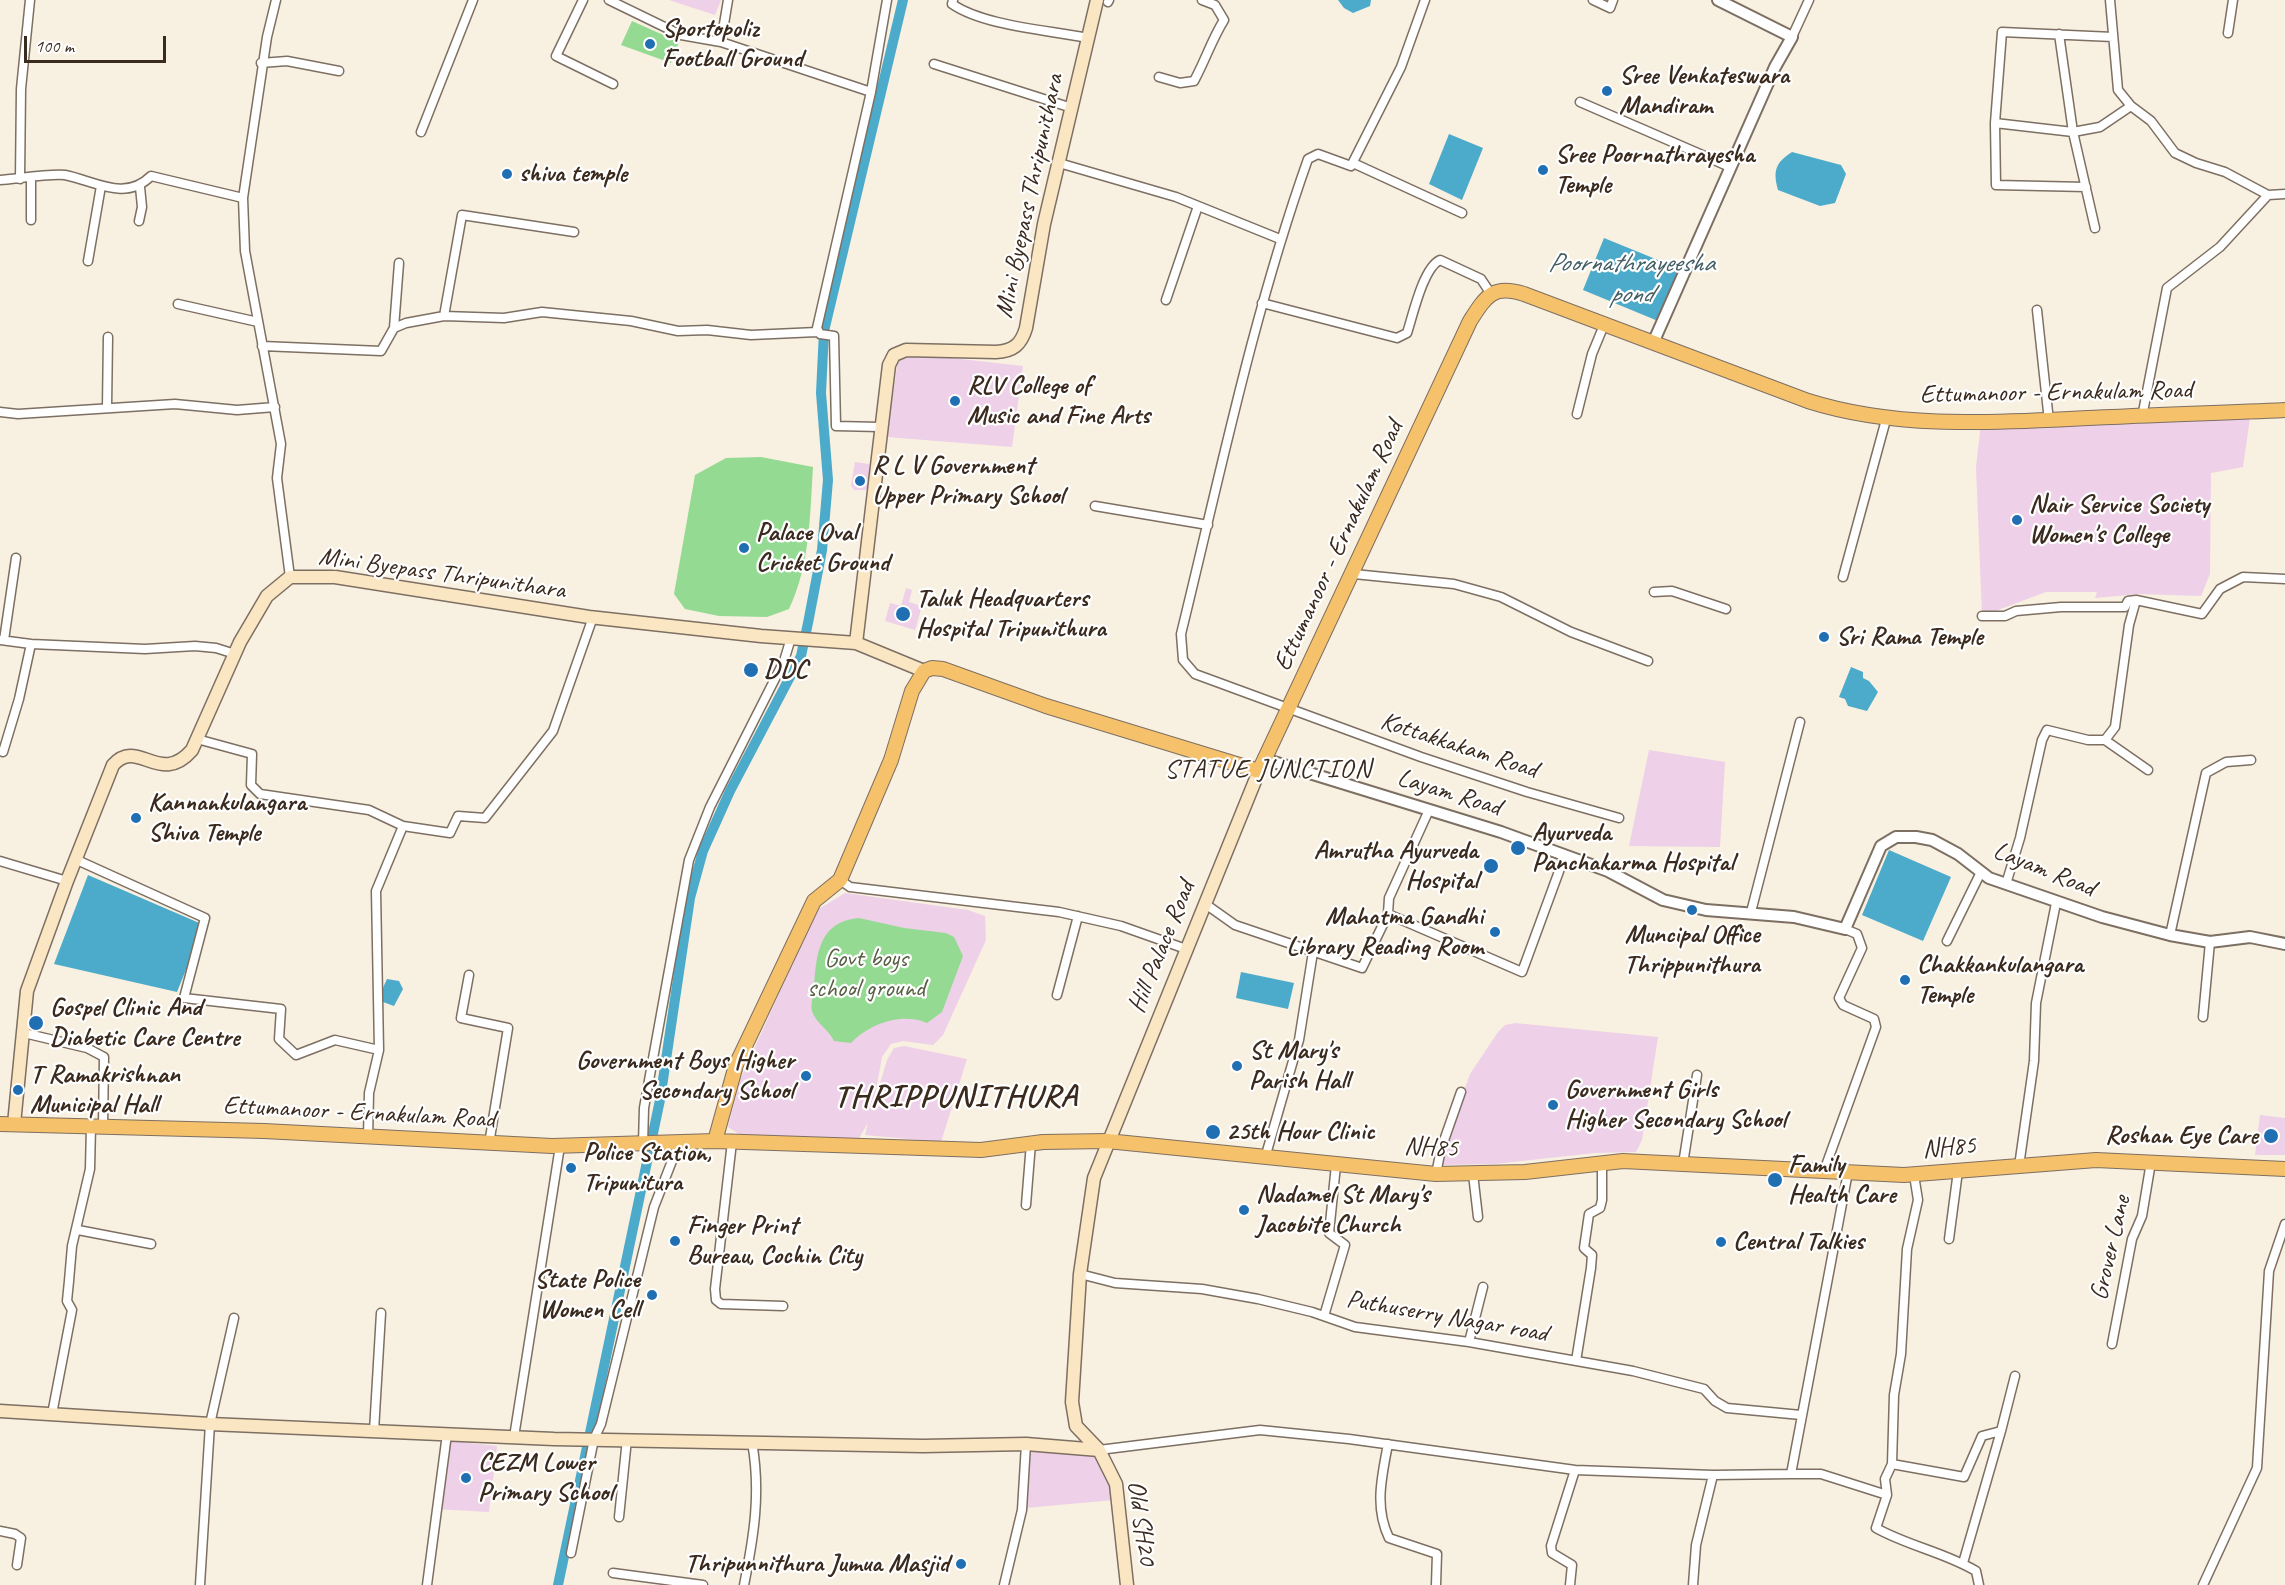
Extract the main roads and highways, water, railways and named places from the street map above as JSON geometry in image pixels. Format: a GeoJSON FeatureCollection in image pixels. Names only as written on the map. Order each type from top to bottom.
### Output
{"type":"FeatureCollection","features":[{"type":"Feature","properties":{"kind":"main road","name":"Mini Byepass Thripunithara"},"geometry":{"type":"LineString","coordinates":[[856,643],[886,375],[894,355],[910,349],[1002,351],[1020,343],[1026,328],[1044,224],[1087,38],[1105,1]]}},
{"type":"Feature","properties":{"kind":"main road","name":"Ettumanoor - Ernakulam Road"},"geometry":{"type":"LineString","coordinates":[[1261,765],[1354,574],[1470,321],[1491,294],[1511,290],[1808,401],[1842,410],[1925,421],[1981,423],[2285,410]]}},
{"type":"Feature","properties":{"kind":"main road","name":"Mini Byepass Thripunithara"},"geometry":{"type":"LineString","coordinates":[[7,1124],[24,1033],[27,991],[113,765],[118,759],[129,755],[175,765],[192,750],[235,654],[267,596],[290,577],[335,576],[593,617],[856,643],[924,671]]}},
{"type":"Feature","properties":{"kind":"main road"},"geometry":{"type":"LineString","coordinates":[[715,1142],[736,1065],[814,901],[840,880],[891,760],[912,691],[924,671],[932,668],[943,669],[1046,706],[1261,765]]}},
{"type":"Feature","properties":{"kind":"main road","name":"Hill Palace Road"},"geometry":{"type":"LineString","coordinates":[[1107,1141],[1261,765]]}},
{"type":"Feature","properties":{"kind":"main road","name":"Ettumanoor - Ernakulam Road"},"geometry":{"type":"LineString","coordinates":[[7,1124],[560,1146],[732,1142],[981,1150],[1031,1143],[1107,1141]]}},
{"type":"Feature","properties":{"kind":"main road"},"geometry":{"type":"LineString","coordinates":[[1100,1450],[1076,1426],[1072,1402],[1080,1274],[1094,1178],[1107,1141]]}},
{"type":"Feature","properties":{"kind":"main road","name":"NH85"},"geometry":{"type":"LineString","coordinates":[[1107,1141],[1436,1174],[1525,1172],[1623,1161],[1914,1174],[2096,1160],[2285,1169]]}},
{"type":"Feature","properties":{"kind":"main road"},"geometry":{"type":"LineString","coordinates":[[0,1411],[210,1424],[514,1437],[923,1446],[1026,1444],[1100,1450]]}},
{"type":"Feature","properties":{"kind":"main road","name":"Old SH20"},"geometry":{"type":"LineString","coordinates":[[1100,1450],[1116,1484],[1127,1585]]}},
{"type":"Feature","properties":{"kind":"water"},"geometry":{"type":"Polygon","coordinates":[[[1338,0],[1371,0],[1370,6],[1353,13],[1344,8],[1338,0]]]}},
{"type":"Feature","properties":{"kind":"water"},"geometry":{"type":"Polygon","coordinates":[[[1449,134],[1483,148],[1462,200],[1429,184],[1449,134]]]}},
{"type":"Feature","properties":{"kind":"water"},"geometry":{"type":"Polygon","coordinates":[[[1792,152],[1841,165],[1846,174],[1835,203],[1820,206],[1778,190],[1777,168],[1782,160],[1792,152]]]}},
{"type":"Feature","properties":{"kind":"water","name":"Poornathrayeesha pond"},"geometry":{"type":"Polygon","coordinates":[[[1604,238],[1680,269],[1658,321],[1583,290],[1604,238]]]}},
{"type":"Feature","properties":{"kind":"water"},"geometry":{"type":"Polygon","coordinates":[[[1851,667],[1863,672],[1863,678],[1869,681],[1878,692],[1867,711],[1848,706],[1845,699],[1839,697],[1851,667]]]}},
{"type":"Feature","properties":{"kind":"water"},"geometry":{"type":"Polygon","coordinates":[[[1889,850],[1951,877],[1923,941],[1862,915],[1889,850]]]}},
{"type":"Feature","properties":{"kind":"water"},"geometry":{"type":"Polygon","coordinates":[[[88,875],[204,925],[177,992],[54,964],[88,875]]]}},
{"type":"Feature","properties":{"kind":"water"},"geometry":{"type":"Polygon","coordinates":[[[1241,972],[1294,983],[1288,1009],[1236,998],[1241,972]]]}},
{"type":"Feature","properties":{"kind":"water"},"geometry":{"type":"Polygon","coordinates":[[[387,979],[399,981],[403,989],[394,1006],[383,1002],[381,992],[387,979]]]}},
{"type":"Feature","properties":{"kind":"waterway"},"geometry":{"type":"LineString","coordinates":[[558,1585],[660,1100],[690,898],[703,851],[730,791],[801,656],[822,550],[828,480],[821,393],[824,331],[903,0]]}},
{"type":"Feature","properties":{"kind":"place","name":"Sportopoliz Football Ground"},"geometry":{"type":"Point","coordinates":[650,44]}},
{"type":"Feature","properties":{"kind":"place","name":"Sree Venkateswara Mandiram"},"geometry":{"type":"Point","coordinates":[1607,91]}},
{"type":"Feature","properties":{"kind":"place","name":"Sree Poornathrayesha Temple"},"geometry":{"type":"Point","coordinates":[1543,170]}},
{"type":"Feature","properties":{"kind":"place","name":"shiva temple"},"geometry":{"type":"Point","coordinates":[507,174]}},
{"type":"Feature","properties":{"kind":"place","name":"RLV College of Music and Fine Arts"},"geometry":{"type":"Point","coordinates":[955,401]}},
{"type":"Feature","properties":{"kind":"place","name":"R L V Government Upper Primary School"},"geometry":{"type":"Point","coordinates":[860,481]}},
{"type":"Feature","properties":{"kind":"place","name":"Nair Service Society Women's College"},"geometry":{"type":"Point","coordinates":[2017,520]}},
{"type":"Feature","properties":{"kind":"place","name":"Palace Oval Cricket Ground"},"geometry":{"type":"Point","coordinates":[744,548]}},
{"type":"Feature","properties":{"kind":"place","name":"Taluk Headquarters Hospital Tripunithura"},"geometry":{"type":"Point","coordinates":[903,614]}},
{"type":"Feature","properties":{"kind":"place","name":"Sri Rama Temple"},"geometry":{"type":"Point","coordinates":[1824,637]}},
{"type":"Feature","properties":{"kind":"place","name":"DDC"},"geometry":{"type":"Point","coordinates":[751,670]}},
{"type":"Feature","properties":{"kind":"place","name":"Kannankulangara Shiva Temple"},"geometry":{"type":"Point","coordinates":[136,818]}},
{"type":"Feature","properties":{"kind":"place","name":"Ayurveda Panchakarma Hospital"},"geometry":{"type":"Point","coordinates":[1518,848]}},
{"type":"Feature","properties":{"kind":"place","name":"Amrutha Ayurveda Hospital"},"geometry":{"type":"Point","coordinates":[1491,866]}},
{"type":"Feature","properties":{"kind":"place","name":"Muncipal Office Thrippunithura"},"geometry":{"type":"Point","coordinates":[1692,910]}},
{"type":"Feature","properties":{"kind":"place","name":"Mahatma Gandhi Library Reading Room"},"geometry":{"type":"Point","coordinates":[1495,932]}},
{"type":"Feature","properties":{"kind":"place","name":"Chakkankulangara Temple"},"geometry":{"type":"Point","coordinates":[1905,980]}},
{"type":"Feature","properties":{"kind":"place","name":"Gospel Clinic And Diabetic Care Centre"},"geometry":{"type":"Point","coordinates":[36,1023]}},
{"type":"Feature","properties":{"kind":"place","name":"St Mary's Parish Hall"},"geometry":{"type":"Point","coordinates":[1237,1066]}},
{"type":"Feature","properties":{"kind":"place","name":"Government Boys Higher Secondary School"},"geometry":{"type":"Point","coordinates":[806,1076]}},
{"type":"Feature","properties":{"kind":"place","name":"T Ramakrishnan Municipal Hall"},"geometry":{"type":"Point","coordinates":[18,1090]}},
{"type":"Feature","properties":{"kind":"place","name":"Government Girls Higher Secondary School"},"geometry":{"type":"Point","coordinates":[1553,1105]}},
{"type":"Feature","properties":{"kind":"place","name":"25th Hour Clinic"},"geometry":{"type":"Point","coordinates":[1213,1132]}},
{"type":"Feature","properties":{"kind":"place","name":"Roshan Eye Care"},"geometry":{"type":"Point","coordinates":[2271,1136]}},
{"type":"Feature","properties":{"kind":"place","name":"Police Station, Tripunitura"},"geometry":{"type":"Point","coordinates":[571,1168]}},
{"type":"Feature","properties":{"kind":"place","name":"Family Health Care"},"geometry":{"type":"Point","coordinates":[1775,1180]}},
{"type":"Feature","properties":{"kind":"place","name":"Nadamel St Mary's Jacobite Church"},"geometry":{"type":"Point","coordinates":[1244,1210]}},
{"type":"Feature","properties":{"kind":"place","name":"Finger Print Bureau, Cochin City"},"geometry":{"type":"Point","coordinates":[675,1241]}},
{"type":"Feature","properties":{"kind":"place","name":"Central Talkies"},"geometry":{"type":"Point","coordinates":[1721,1242]}},
{"type":"Feature","properties":{"kind":"place","name":"State Police Women Cell"},"geometry":{"type":"Point","coordinates":[652,1295]}},
{"type":"Feature","properties":{"kind":"place","name":"CEZM Lower Primary School"},"geometry":{"type":"Point","coordinates":[466,1478]}},
{"type":"Feature","properties":{"kind":"place","name":"Thripunnithura Jumua Masjid"},"geometry":{"type":"Point","coordinates":[961,1564]}},
{"type":"Feature","properties":{"kind":"district","name":"STATUE JUNCTION"},"geometry":{"type":"Point","coordinates":[1268,770]}},
{"type":"Feature","properties":{"kind":"district","name":"THRIPPUNITHURA"},"geometry":{"type":"Point","coordinates":[956,1098]}},
{"type":"Feature","properties":{"kind":"park label","name":"Govt boys school ground"},"geometry":{"type":"Point","coordinates":[866,974]}}]}
